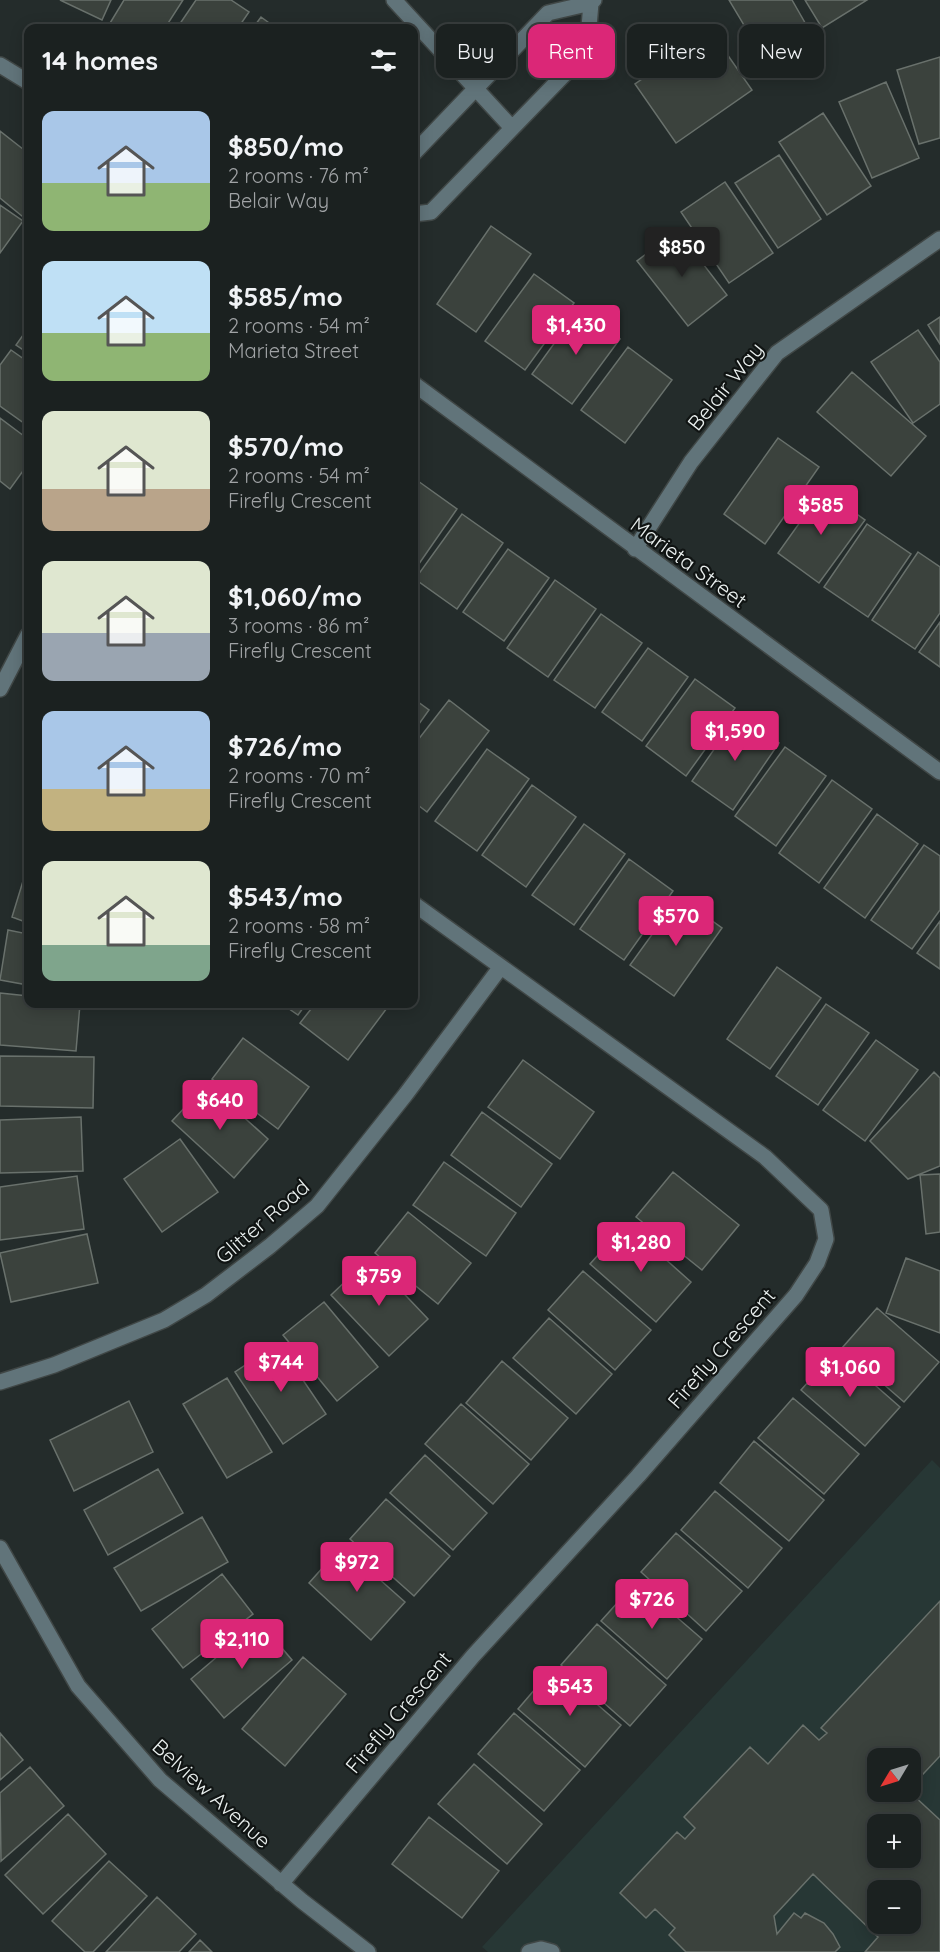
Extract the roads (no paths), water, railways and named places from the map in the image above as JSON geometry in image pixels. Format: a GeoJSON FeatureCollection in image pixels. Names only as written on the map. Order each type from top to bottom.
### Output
{"type":"FeatureCollection","features":[{"type":"Feature","properties":{"kind":"street"},"geometry":{"type":"LineString","coordinates":[[394,0],[416,24]]}},
{"type":"Feature","properties":{"kind":"street"},"geometry":{"type":"LineString","coordinates":[[418,149],[548,13],[593,2],[587,51],[431,212],[418,214]]}},
{"type":"Feature","properties":{"kind":"street"},"geometry":{"type":"LineString","coordinates":[[418,26],[512,128]]}},
{"type":"Feature","properties":{"kind":"street"},"geometry":{"type":"LineString","coordinates":[[0,65],[24,80]]}},
{"type":"Feature","properties":{"kind":"street","name":"Belair Way"},"geometry":{"type":"LineString","coordinates":[[634,549],[691,462],[777,353],[940,239]]}},
{"type":"Feature","properties":{"kind":"street","name":"Marieta Street"},"geometry":{"type":"LineString","coordinates":[[418,387],[634,549],[940,772]]}},
{"type":"Feature","properties":{"kind":"street"},"geometry":{"type":"LineString","coordinates":[[0,689],[24,645]]}},
{"type":"Feature","properties":{"kind":"street","name":"Firefly Crescent"},"geometry":{"type":"LineString","coordinates":[[281,1884],[473,1656],[638,1476],[796,1295],[817,1263],[826,1239],[821,1210],[765,1157],[418,907]]}},
{"type":"Feature","properties":{"kind":"street","name":"Glitter Road"},"geometry":{"type":"LineString","coordinates":[[0,1382],[54,1365],[164,1320],[206,1294],[270,1246],[317,1206],[406,1094],[500,968]]}},
{"type":"Feature","properties":{"kind":"street","name":"Belview Avenue"},"geometry":{"type":"LineString","coordinates":[[0,1548],[78,1686],[160,1780],[281,1884],[368,1952]]}},
{"type":"Feature","properties":{"kind":"street"},"geometry":{"type":"LineString","coordinates":[[529,1952],[541,1949],[552,1952]]}}]}
